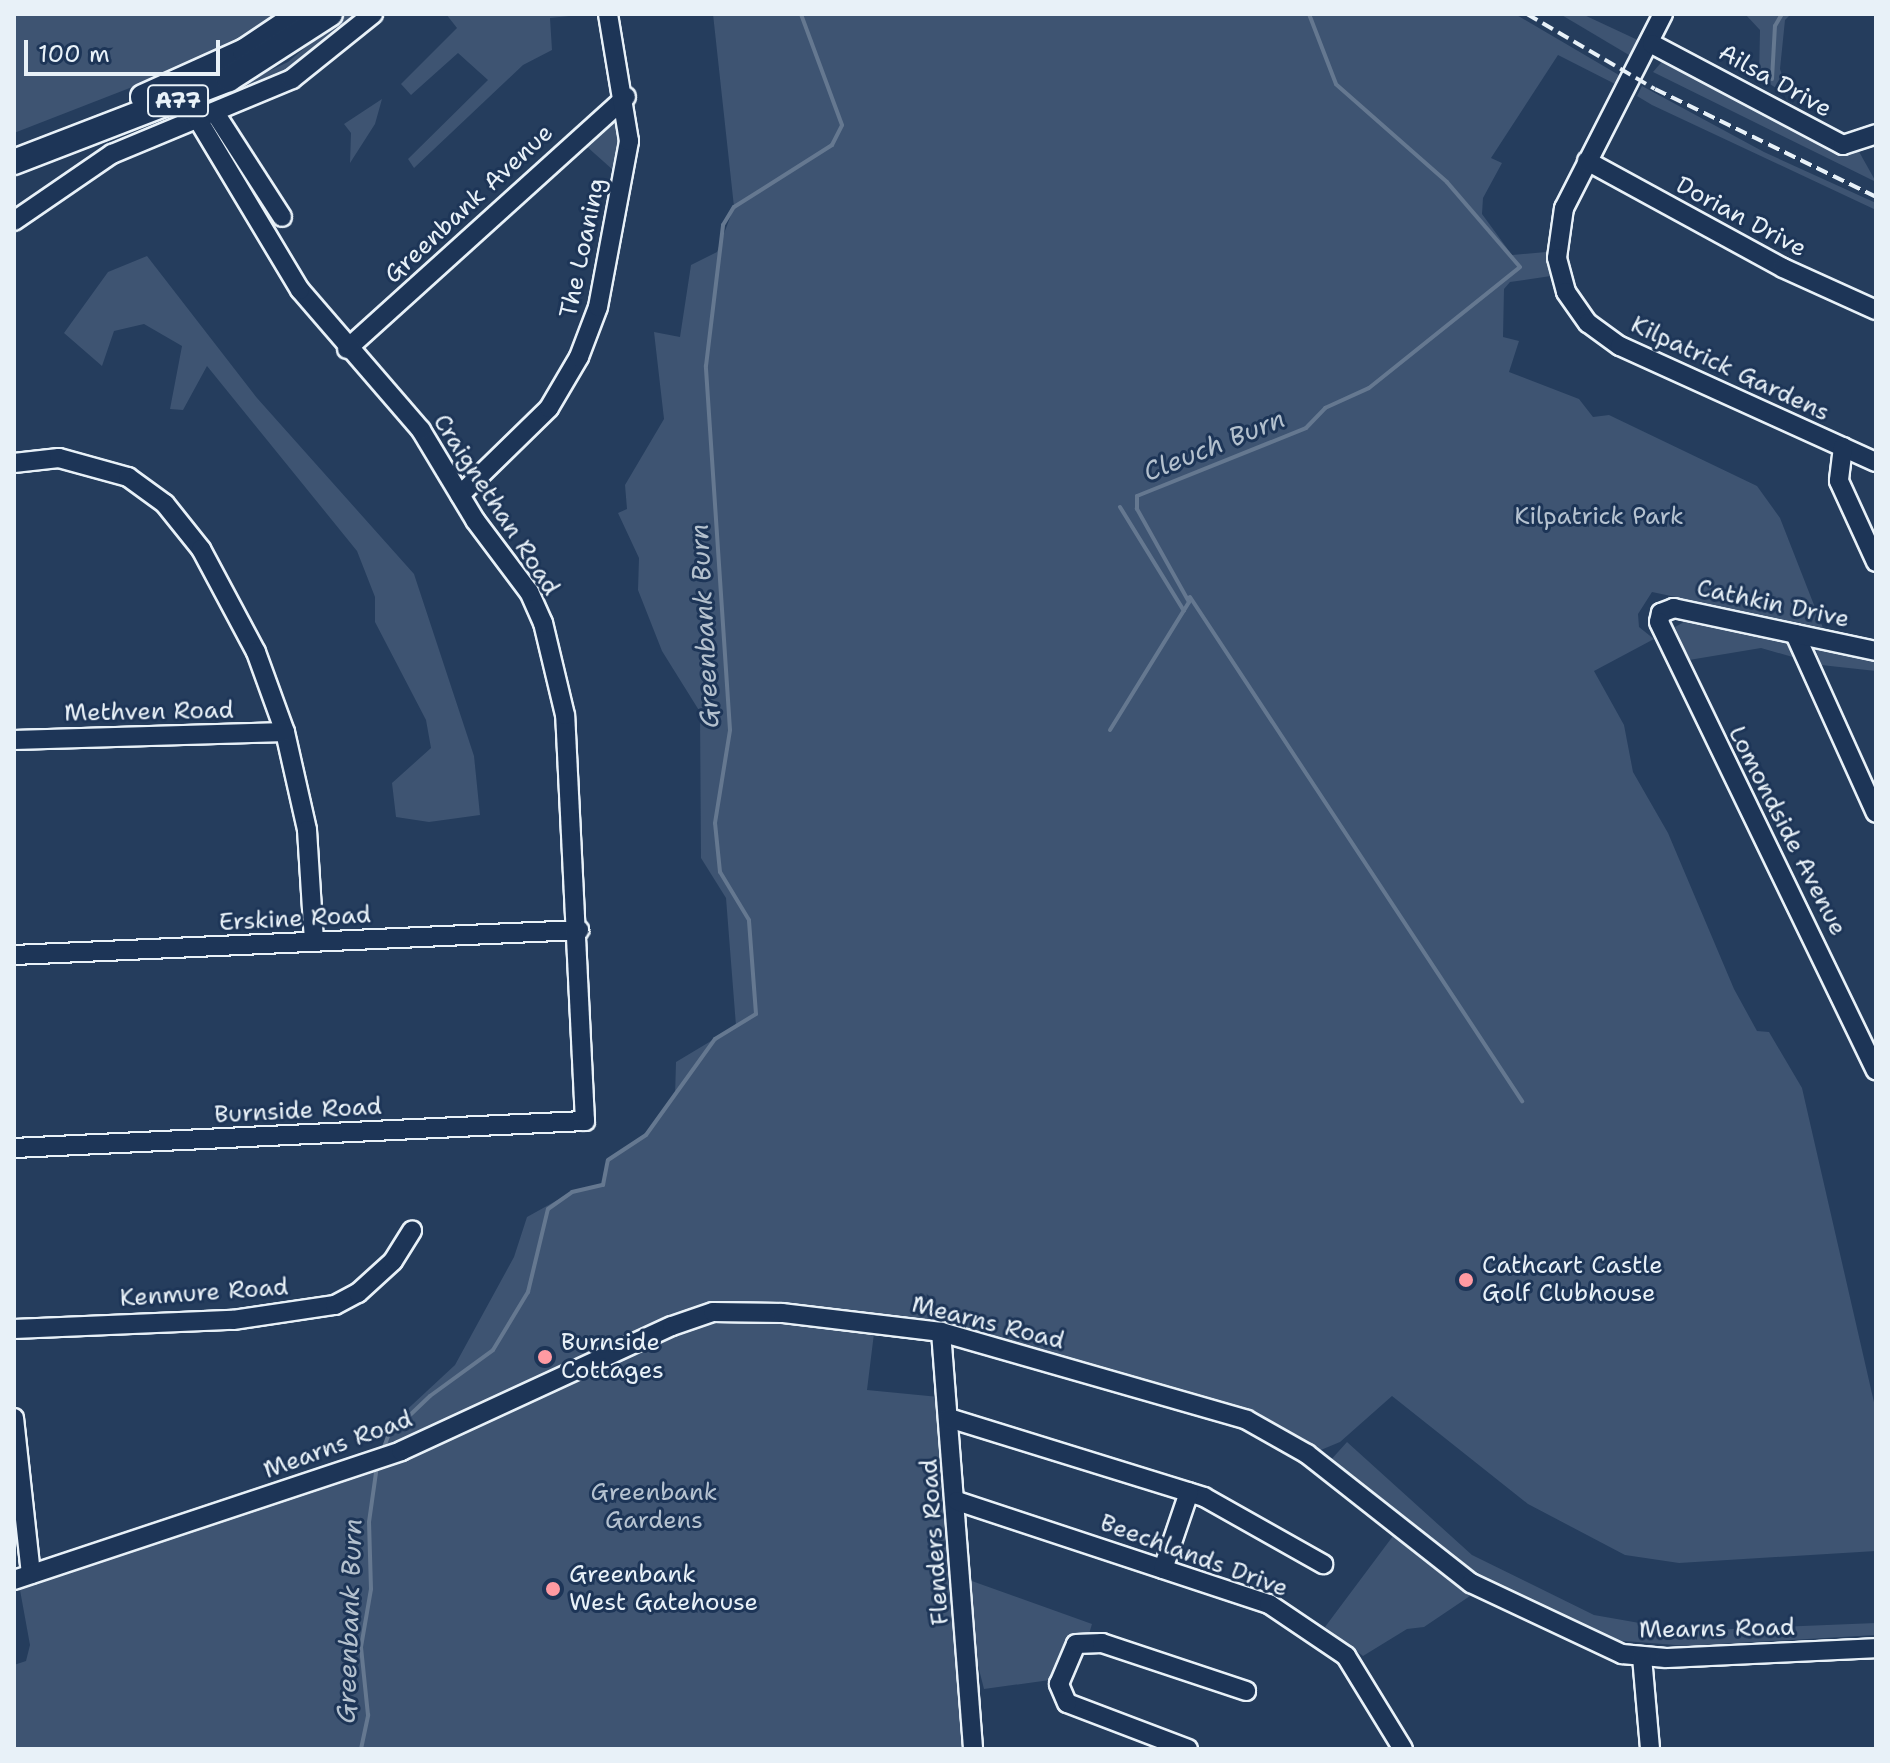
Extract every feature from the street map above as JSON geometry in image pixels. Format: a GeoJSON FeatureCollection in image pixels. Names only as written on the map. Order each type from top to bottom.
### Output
{"type":"FeatureCollection","features":[{"type":"Feature","properties":{"kind":"main road","name":"A77"},"geometry":{"type":"LineString","coordinates":[[14,146],[180,92],[300,14]]}},
{"type":"Feature","properties":{"kind":"main road","name":"A77"},"geometry":{"type":"LineString","coordinates":[[14,162],[275,55],[330,14]]}},
{"type":"Feature","properties":{"kind":"street"},"geometry":{"type":"LineString","coordinates":[[14,221],[112,154],[217,116],[292,79],[373,14]]}},
{"type":"Feature","properties":{"kind":"street","name":"The Loaning"},"geometry":{"type":"LineString","coordinates":[[460,495],[525,437],[579,357],[605,275],[629,141],[626,97],[608,14]]}},
{"type":"Feature","properties":{"kind":"street","name":"Kilpatrick Gardens"},"geometry":{"type":"LineString","coordinates":[[1663,14],[1652,44],[1564,208],[1557,258],[1566,292],[1588,323],[1620,346],[1876,462]]}},
{"type":"Feature","properties":{"kind":"street","name":"Ailsa Drive"},"geometry":{"type":"LineString","coordinates":[[1652,44],[1843,145],[1876,134]]}},
{"type":"Feature","properties":{"kind":"street","name":"Craignethan Road"},"geometry":{"type":"LineString","coordinates":[[180,92],[300,290],[347,349],[421,430],[460,495],[529,592],[553,653],[565,715],[579,930],[585,1121]]}},
{"type":"Feature","properties":{"kind":"street","name":"Greenbank Avenue"},"geometry":{"type":"LineString","coordinates":[[347,349],[626,97]]}},
{"type":"Feature","properties":{"kind":"street"},"geometry":{"type":"LineString","coordinates":[[217,116],[282,217]]}},
{"type":"Feature","properties":{"kind":"street","name":"Dorian Drive"},"geometry":{"type":"LineString","coordinates":[[1587,161],[1783,268],[1876,310]]}},
{"type":"Feature","properties":{"kind":"street"},"geometry":{"type":"LineString","coordinates":[[1843,447],[1839,481],[1876,562]]}},
{"type":"Feature","properties":{"kind":"street"},"geometry":{"type":"LineString","coordinates":[[14,463],[59,458],[105,467],[165,504],[201,549],[240,618],[285,732],[307,830],[314,942]]}},
{"type":"Feature","properties":{"kind":"street","name":"Cathkin Drive"},"geometry":{"type":"LineString","coordinates":[[1661,613],[1674,608],[1876,651]]}},
{"type":"Feature","properties":{"kind":"street","name":"Lomondside Avenue"},"geometry":{"type":"LineString","coordinates":[[1661,613],[1662,632],[1876,1070]]}},
{"type":"Feature","properties":{"kind":"street"},"geometry":{"type":"LineString","coordinates":[[1795,634],[1876,813]]}},
{"type":"Feature","properties":{"kind":"street","name":"Methven Road"},"geometry":{"type":"LineString","coordinates":[[14,740],[285,732]]}},
{"type":"Feature","properties":{"kind":"street","name":"Erskine Road"},"geometry":{"type":"LineString","coordinates":[[14,955],[579,930]]}},
{"type":"Feature","properties":{"kind":"street","name":"Burnside Road"},"geometry":{"type":"LineString","coordinates":[[14,1148],[585,1121]]}},
{"type":"Feature","properties":{"kind":"street","name":"Kenmure Road"},"geometry":{"type":"LineString","coordinates":[[14,1329],[233,1320],[335,1305],[393,1261],[412,1230]]}},
{"type":"Feature","properties":{"kind":"street","name":"Mearns Road"},"geometry":{"type":"LineString","coordinates":[[23,1577],[380,1459],[627,1345],[713,1312],[782,1313],[941,1332],[1265,1428],[1492,1596],[1604,1648],[1642,1657],[1876,1648]]}},
{"type":"Feature","properties":{"kind":"street","name":"Flenders Road"},"geometry":{"type":"LineString","coordinates":[[941,1332],[957,1501],[973,1749]]}},
{"type":"Feature","properties":{"kind":"street"},"geometry":{"type":"LineString","coordinates":[[14,1418],[23,1577]]}},
{"type":"Feature","properties":{"kind":"street"},"geometry":{"type":"LineString","coordinates":[[949,1418],[1189,1492],[1323,1564]]}},
{"type":"Feature","properties":{"kind":"street"},"geometry":{"type":"LineString","coordinates":[[1163,1569],[1189,1492]]}},
{"type":"Feature","properties":{"kind":"street","name":"Beechlands Drive"},"geometry":{"type":"LineString","coordinates":[[957,1501],[1269,1604],[1310,1628],[1346,1656],[1403,1749]]}},
{"type":"Feature","properties":{"kind":"street"},"geometry":{"type":"LineString","coordinates":[[1188,1749],[1145,1742],[1061,1695],[1059,1684],[1076,1644],[1091,1640],[1223,1689],[1246,1691]]}},
{"type":"Feature","properties":{"kind":"street"},"geometry":{"type":"LineString","coordinates":[[1642,1657],[1650,1749]]}},
{"type":"Feature","properties":{"kind":"green space"},"geometry":{"type":"Polygon","coordinates":[[[14,14],[281,14],[212,56],[14,133],[14,14]]]}},
{"type":"Feature","properties":{"kind":"green space"},"geometry":{"type":"Polygon","coordinates":[[[345,14],[365,14],[321,53],[205,116],[214,97],[288,62],[345,14]]]}},
{"type":"Feature","properties":{"kind":"green space"},"geometry":{"type":"Polygon","coordinates":[[[446,14],[588,14],[550,18],[552,50],[523,65],[414,168],[408,159],[488,80],[458,53],[411,95],[401,84],[457,28],[446,14]]]}},
{"type":"Feature","properties":{"kind":"green space"},"geometry":{"type":"Polygon","coordinates":[[[713,14],[1515,14],[1624,78],[1619,86],[1558,55],[1491,158],[1502,163],[1483,198],[1482,214],[1512,255],[1546,252],[1551,276],[1510,282],[1504,289],[1503,337],[1519,341],[1509,372],[1579,399],[1593,417],[1609,415],[1757,486],[1780,518],[1823,628],[1652,592],[1638,614],[1639,627],[1654,639],[1594,671],[1624,725],[1633,772],[1668,833],[1734,989],[1757,1031],[1769,1032],[1802,1088],[1876,1411],[1876,1551],[1679,1563],[1625,1555],[1528,1504],[1392,1396],[1340,1442],[1316,1452],[1249,1413],[876,1317],[867,1390],[939,1397],[969,1749],[14,1749],[14,1665],[26,1661],[30,1645],[20,1590],[69,1566],[372,1469],[399,1417],[455,1365],[514,1257],[527,1217],[572,1192],[603,1185],[608,1160],[646,1135],[675,1096],[676,1062],[736,1026],[726,898],[701,858],[700,712],[662,651],[638,590],[639,558],[618,513],[627,509],[625,485],[664,419],[654,332],[680,337],[691,265],[717,252],[734,207],[713,14]]]}},
{"type":"Feature","properties":{"kind":"green space"},"geometry":{"type":"Polygon","coordinates":[[[1560,14],[1582,14],[1642,42],[1634,58],[1560,14]]]}},
{"type":"Feature","properties":{"kind":"green space"},"geometry":{"type":"Polygon","coordinates":[[[1745,14],[1791,14],[1785,20],[1780,69],[1786,86],[1776,88],[1759,77],[1760,30],[1745,14]]]}},
{"type":"Feature","properties":{"kind":"green space"},"geometry":{"type":"Polygon","coordinates":[[[1666,57],[1857,148],[1876,182],[1653,72],[1666,57]]]}},
{"type":"Feature","properties":{"kind":"green space"},"geometry":{"type":"Polygon","coordinates":[[[1642,86],[1764,152],[1876,203],[1876,210],[1652,105],[1637,96],[1642,86]]]}},
{"type":"Feature","properties":{"kind":"green space"},"geometry":{"type":"Polygon","coordinates":[[[382,99],[375,124],[350,163],[351,133],[344,124],[382,99]]]}},
{"type":"Feature","properties":{"kind":"green space"},"geometry":{"type":"Polygon","coordinates":[[[616,118],[621,122],[613,170],[585,145],[616,118]]]}},
{"type":"Feature","properties":{"kind":"green space"},"geometry":{"type":"Polygon","coordinates":[[[147,256],[257,398],[414,574],[474,756],[480,815],[429,822],[396,817],[392,783],[431,748],[426,720],[375,622],[375,597],[357,551],[207,366],[183,410],[170,409],[182,346],[144,324],[114,331],[102,366],[64,333],[108,272],[147,256]]]}},
{"type":"Feature","properties":{"kind":"green space"},"geometry":{"type":"Polygon","coordinates":[[[1691,618],[1786,639],[1796,658],[1761,648],[1689,660],[1675,627],[1691,618]]]}},
{"type":"Feature","properties":{"kind":"green space"},"geometry":{"type":"Polygon","coordinates":[[[1816,650],[1876,659],[1876,671],[1821,665],[1816,650]]]}},
{"type":"Feature","properties":{"kind":"green space"},"geometry":{"type":"Polygon","coordinates":[[[1347,1442],[1472,1555],[1594,1615],[1685,1631],[1876,1623],[1876,1635],[1688,1646],[1612,1640],[1475,1575],[1329,1462],[1347,1442]]]}},
{"type":"Feature","properties":{"kind":"green space"},"geometry":{"type":"Polygon","coordinates":[[[1393,1536],[1470,1596],[1424,1627],[1407,1629],[1363,1656],[1325,1627],[1393,1536]]]}},
{"type":"Feature","properties":{"kind":"green space"},"geometry":{"type":"Polygon","coordinates":[[[969,1580],[1092,1624],[1089,1634],[1068,1642],[1050,1680],[984,1689],[970,1634],[969,1580]]]}},
{"type":"Feature","properties":{"kind":"waterway","name":"Greenbank Burn"},"geometry":{"type":"LineString","coordinates":[[383,1450],[388,1436],[430,1396],[493,1350],[528,1292],[548,1209],[572,1192],[603,1185],[608,1160],[646,1135],[715,1039],[756,1014],[749,920],[720,872],[715,823],[730,730],[706,366],[723,225],[734,207],[832,145],[842,125],[801,14]]}},
{"type":"Feature","properties":{"kind":"waterway","name":"Cleuch Burn"},"geometry":{"type":"LineString","coordinates":[[1110,730],[1189,602],[1137,509],[1137,496],[1306,428],[1325,408],[1369,388],[1520,267],[1447,182],[1336,84],[1309,14]]}},
{"type":"Feature","properties":{"kind":"waterway"},"geometry":{"type":"LineString","coordinates":[[1772,79],[1775,26],[1782,14]]}},
{"type":"Feature","properties":{"kind":"waterway"},"geometry":{"type":"LineString","coordinates":[[1120,507],[1184,611]]}},
{"type":"Feature","properties":{"kind":"waterway"},"geometry":{"type":"LineString","coordinates":[[1190,597],[1522,1101]]}},
{"type":"Feature","properties":{"kind":"waterway","name":"Greenbank Burn"},"geometry":{"type":"LineString","coordinates":[[361,1749],[368,1715],[361,1647],[371,1589],[369,1522],[377,1466]]}},
{"type":"Feature","properties":{"kind":"railway"},"geometry":{"type":"LineString","coordinates":[[1527,14],[1655,89],[1876,197]]}},
{"type":"Feature","properties":{"kind":"place","name":"Cathcart Castle Golf Clubhouse"},"geometry":{"type":"Point","coordinates":[1466,1280]}},
{"type":"Feature","properties":{"kind":"place","name":"Burnside Cottages"},"geometry":{"type":"Point","coordinates":[545,1357]}},
{"type":"Feature","properties":{"kind":"place","name":"Greenbank West Gatehouse"},"geometry":{"type":"Point","coordinates":[553,1589]}},
{"type":"Feature","properties":{"kind":"park label","name":"Kilpatrick Park"},"geometry":{"type":"Point","coordinates":[1599,517]}},
{"type":"Feature","properties":{"kind":"park label","name":"Greenbank Gardens"},"geometry":{"type":"Point","coordinates":[654,1507]}}]}
